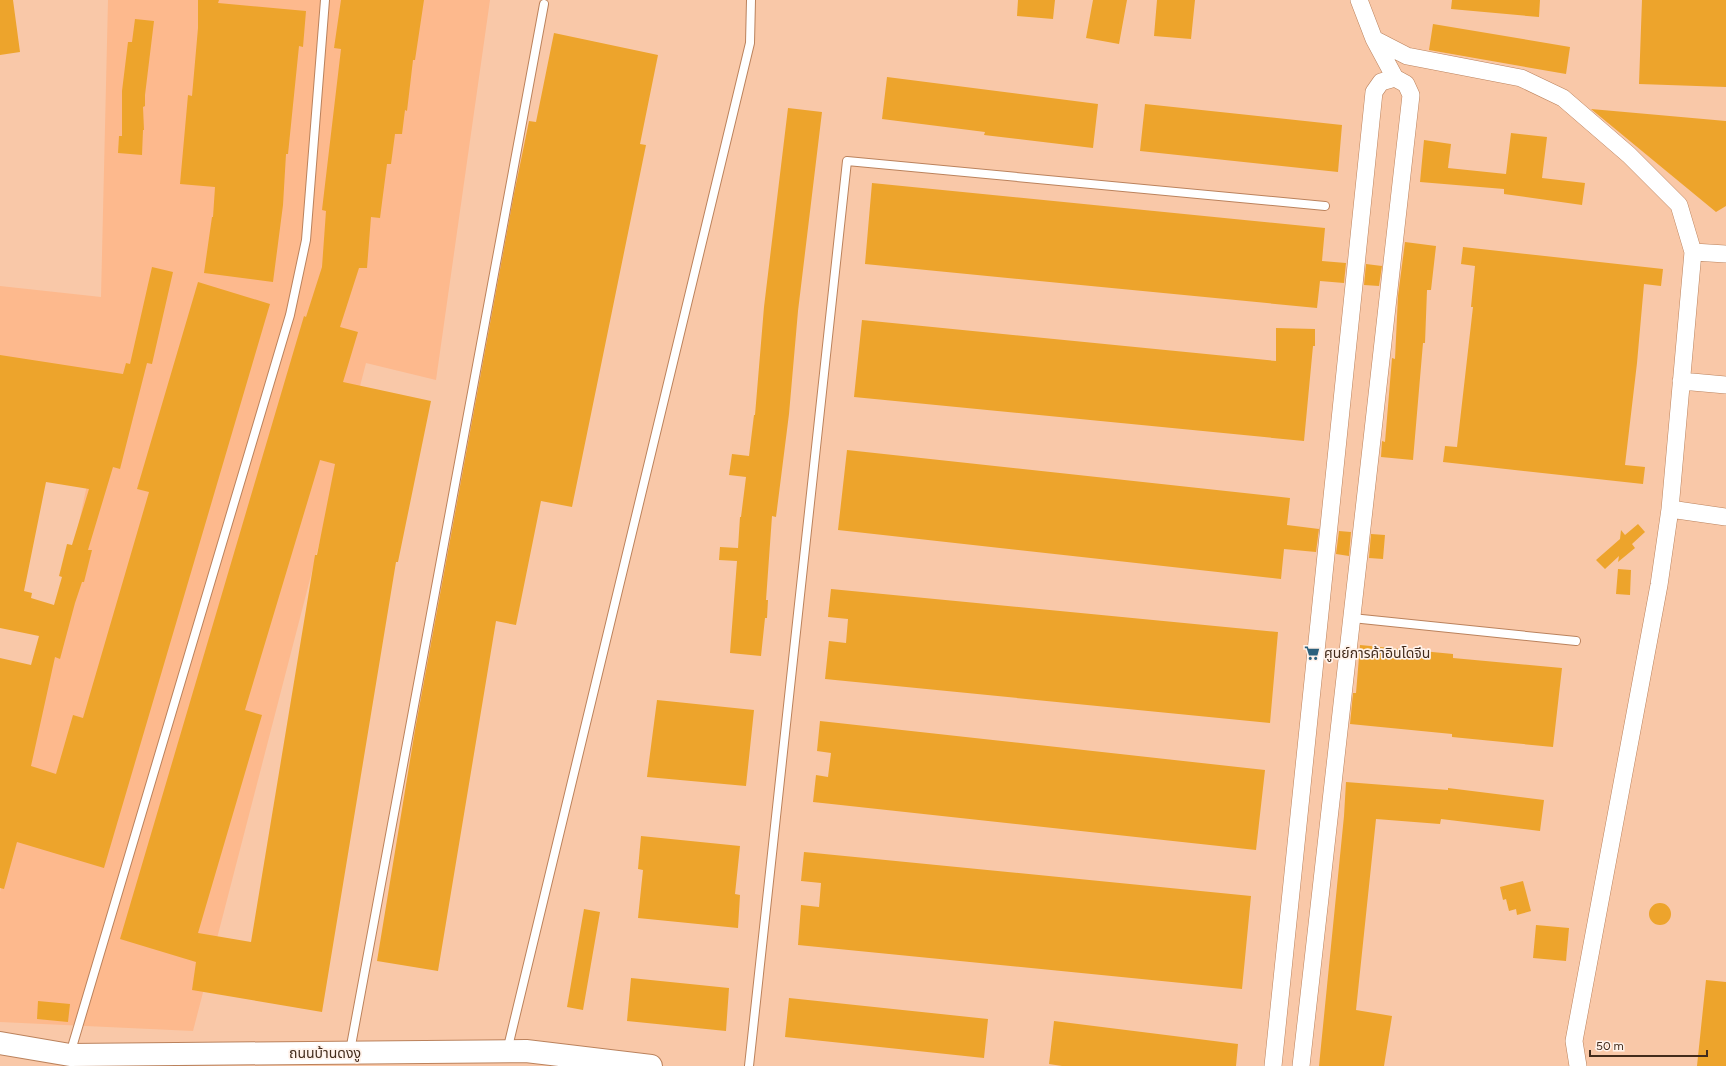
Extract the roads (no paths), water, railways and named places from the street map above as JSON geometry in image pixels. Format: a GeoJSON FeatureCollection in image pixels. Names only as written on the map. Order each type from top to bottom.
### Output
{"type":"FeatureCollection","features":[{"type":"Feature","properties":{"kind":"street"},"geometry":{"type":"LineString","coordinates":[[1301,1066],[1411,95],[1406,84],[1395,78],[1374,39],[1359,0]]}},
{"type":"Feature","properties":{"kind":"street"},"geometry":{"type":"LineString","coordinates":[[1374,39],[1407,56],[1521,78],[1563,98],[1629,155],[1679,205],[1693,252],[1670,509],[1659,585],[1574,1041],[1578,1066]]}},
{"type":"Feature","properties":{"kind":"street"},"geometry":{"type":"LineString","coordinates":[[1273,1066],[1374,92],[1381,82],[1395,78]]}},
{"type":"Feature","properties":{"kind":"street"},"geometry":{"type":"LineString","coordinates":[[1693,252],[1726,254]]}},
{"type":"Feature","properties":{"kind":"street"},"geometry":{"type":"LineString","coordinates":[[1681,381],[1726,385]]}},
{"type":"Feature","properties":{"kind":"street"},"geometry":{"type":"LineString","coordinates":[[1670,509],[1726,517]]}},
{"type":"Feature","properties":{"kind":"street","name":"ถนนบ้านดงงู"},"geometry":{"type":"LineString","coordinates":[[0,1043],[70,1055],[526,1051],[651,1066]]}},
{"type":"Feature","properties":{"kind":"lane"},"geometry":{"type":"LineString","coordinates":[[70,1055],[290,315],[306,240],[325,0]]}},
{"type":"Feature","properties":{"kind":"lane"},"geometry":{"type":"LineString","coordinates":[[507,1052],[750,43],[751,0]]}},
{"type":"Feature","properties":{"kind":"lane"},"geometry":{"type":"LineString","coordinates":[[350,1053],[544,4]]}},
{"type":"Feature","properties":{"kind":"lane"},"geometry":{"type":"LineString","coordinates":[[749,1066],[847,161],[1325,206]]}},
{"type":"Feature","properties":{"kind":"lane"},"geometry":{"type":"LineString","coordinates":[[1352,618],[1576,641]]}},
{"type":"Feature","properties":{"kind":"place","name":"ศูนย์การค้าอินโดจีน"},"geometry":{"type":"Point","coordinates":[1312,653]}}]}
